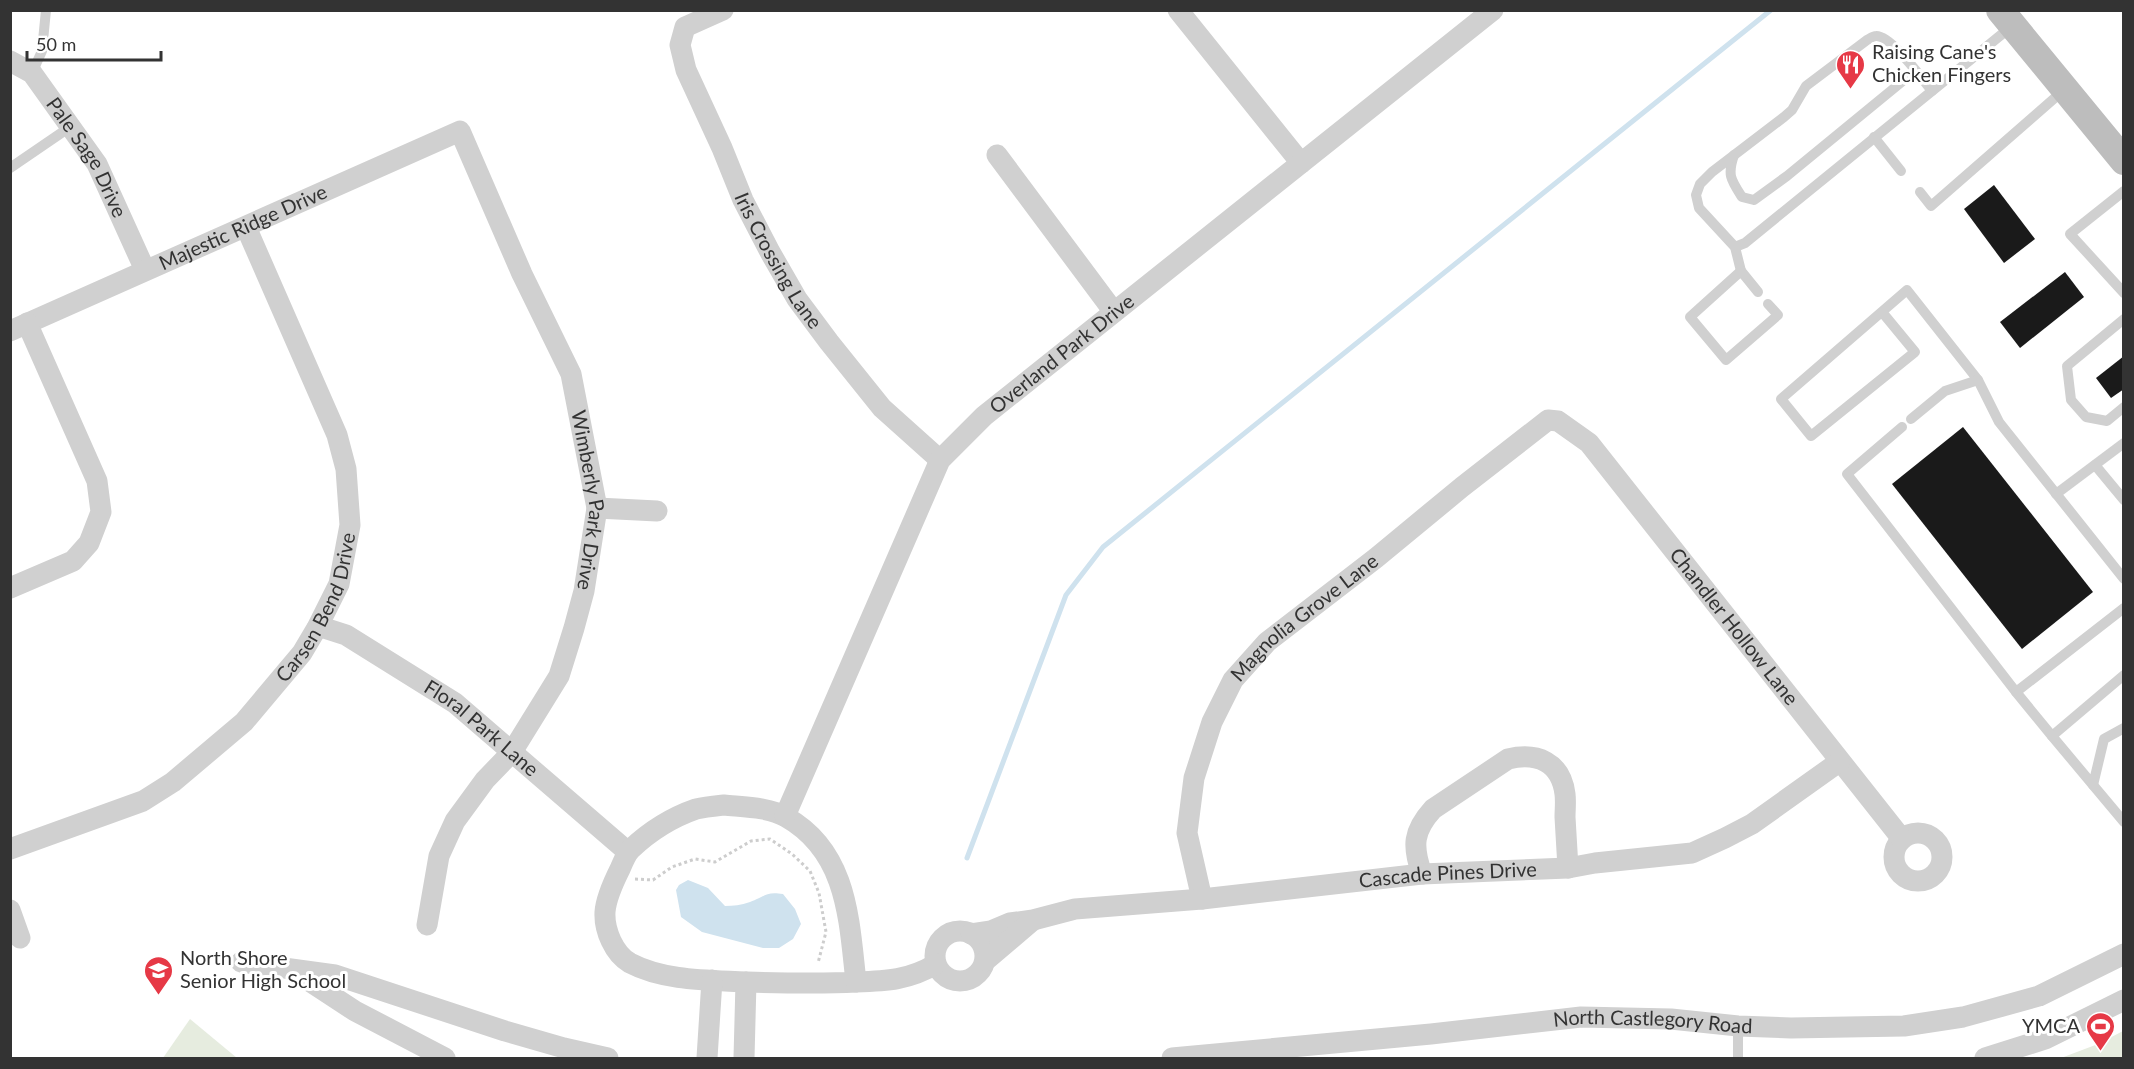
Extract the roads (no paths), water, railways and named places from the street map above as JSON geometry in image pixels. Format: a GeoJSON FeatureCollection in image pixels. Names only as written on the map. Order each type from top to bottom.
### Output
{"type":"FeatureCollection","features":[{"type":"Feature","properties":{"kind":"main road"},"geometry":{"type":"LineString","coordinates":[[2006,18],[2124,161]]}},
{"type":"Feature","properties":{"kind":"street","name":"Iris Crossing Lane"},"geometry":{"type":"LineString","coordinates":[[723,10],[685,27],[680,45],[686,70],[743,200],[797,299],[829,342],[882,408],[940,460]]}},
{"type":"Feature","properties":{"kind":"street"},"geometry":{"type":"LineString","coordinates":[[1178,10],[1301,163]]}},
{"type":"Feature","properties":{"kind":"street","name":"Overland Park Drive"},"geometry":{"type":"LineString","coordinates":[[785,816],[940,460],[984,416],[1486,13]]}},
{"type":"Feature","properties":{"kind":"street","name":"Pale Sage Drive"},"geometry":{"type":"LineString","coordinates":[[10,61],[32,73],[97,164],[145,270]]}},
{"type":"Feature","properties":{"kind":"street","name":"Majestic Ridge Drive"},"geometry":{"type":"LineString","coordinates":[[19,327],[460,132]]}},
{"type":"Feature","properties":{"kind":"street","name":"Wimberly Park Drive"},"geometry":{"type":"LineString","coordinates":[[427,925],[439,856],[455,821],[485,780],[512,752],[559,675],[584,591],[597,508],[571,374],[522,274],[460,132]]}},
{"type":"Feature","properties":{"kind":"street"},"geometry":{"type":"LineString","coordinates":[[997,155],[1114,312]]}},
{"type":"Feature","properties":{"kind":"street","name":"Carsen Bend Drive"},"geometry":{"type":"LineString","coordinates":[[10,849],[144,801],[173,782],[244,722],[302,653],[339,584],[350,525],[346,469],[338,435],[246,227]]}},
{"type":"Feature","properties":{"kind":"street"},"geometry":{"type":"LineString","coordinates":[[10,588],[73,561],[89,543],[101,512],[97,481],[19,327]]}},
{"type":"Feature","properties":{"kind":"street","name":"Magnolia Grove Lane"},"geometry":{"type":"LineString","coordinates":[[1202,898],[1187,833],[1194,778],[1212,722],[1233,680],[1267,642],[1314,604],[1376,558],[1535,429],[1548,420],[1558,421]]}},
{"type":"Feature","properties":{"kind":"street","name":"Chandler Hollow Lane"},"geometry":{"type":"LineString","coordinates":[[1558,421],[1589,444],[1902,839]]}},
{"type":"Feature","properties":{"kind":"street"},"geometry":{"type":"LineString","coordinates":[[597,508],[657,511]]}},
{"type":"Feature","properties":{"kind":"street","name":"Floral Park Lane"},"geometry":{"type":"LineString","coordinates":[[318,626],[346,635],[456,703],[628,852]]}},
{"type":"Feature","properties":{"kind":"street"},"geometry":{"type":"LineString","coordinates":[[1422,874],[1415,846],[1417,833],[1424,819],[1433,809],[1508,759],[1522,755],[1536,757],[1547,762],[1562,781],[1565,796],[1568,868]]}},
{"type":"Feature","properties":{"kind":"street","name":"Cascade Pines Drive"},"geometry":{"type":"LineString","coordinates":[[970,934],[991,931],[1010,923],[1033,920],[1075,909],[1202,898],[1422,874],[1568,868],[1692,853],[1752,824],[1839,762]]}},
{"type":"Feature","properties":{"kind":"street"},"geometry":{"type":"LineString","coordinates":[[856,982],[849,914],[839,876],[822,848],[785,816],[760,809],[723,805],[698,809],[658,828],[628,852],[615,878],[605,912],[608,932],[615,950],[628,962],[643,968],[712,980],[814,984],[856,982],[895,980],[920,974],[936,964]]}},
{"type":"Feature","properties":{"kind":"street"},"geometry":{"type":"LineString","coordinates":[[10,910],[20,938]]}},
{"type":"Feature","properties":{"kind":"street","name":"Cascade Pines Drive"},"geometry":{"type":"LineString","coordinates":[[985,961],[1033,920]]}},
{"type":"Feature","properties":{"kind":"street"},"geometry":{"type":"LineString","coordinates":[[962,931],[978,939],[983,946],[985,961],[976,976],[964,981],[955,981],[947,978],[936,964],[935,952],[944,937],[962,931]]}},
{"type":"Feature","properties":{"kind":"street","name":"North Castlegory Road"},"geometry":{"type":"LineString","coordinates":[[1172,1059],[1581,1017],[1671,1019],[1791,1029],[1904,1026],[1963,1017],[2039,996],[2124,954]]}},
{"type":"Feature","properties":{"kind":"street"},"geometry":{"type":"LineString","coordinates":[[241,962],[335,975],[505,1031],[608,1059]]}},
{"type":"Feature","properties":{"kind":"street"},"geometry":{"type":"LineString","coordinates":[[291,970],[355,1011],[445,1059]]}},
{"type":"Feature","properties":{"kind":"street"},"geometry":{"type":"LineString","coordinates":[[707,1059],[712,980]]}},
{"type":"Feature","properties":{"kind":"street"},"geometry":{"type":"LineString","coordinates":[[744,1059],[746,981]]}},
{"type":"Feature","properties":{"kind":"street"},"geometry":{"type":"LineString","coordinates":[[1985,1059],[2045,1039],[2124,1000]]}},
{"type":"Feature","properties":{"kind":"lane"},"geometry":{"type":"LineString","coordinates":[[32,73],[42,51],[46,10]]}},
{"type":"Feature","properties":{"kind":"lane"},"geometry":{"type":"LineString","coordinates":[[1735,247],[1744,243],[1932,91],[2006,18]]}},
{"type":"Feature","properties":{"kind":"lane"},"geometry":{"type":"LineString","coordinates":[[1758,292],[1741,271],[1735,247],[1699,208],[1696,195],[1700,184],[1712,172],[1792,110],[1806,86],[1875,36],[1893,45],[1932,91]]}},
{"type":"Feature","properties":{"kind":"lane"},"geometry":{"type":"LineString","coordinates":[[1734,155],[1730,178],[1742,197],[1754,200],[1787,176],[1915,71]]}},
{"type":"Feature","properties":{"kind":"lane"},"geometry":{"type":"LineString","coordinates":[[1920,192],[1931,206],[2065,89]]}},
{"type":"Feature","properties":{"kind":"lane"},"geometry":{"type":"LineString","coordinates":[[10,168],[70,127]]}},
{"type":"Feature","properties":{"kind":"lane"},"geometry":{"type":"LineString","coordinates":[[1874,137],[1901,171]]}},
{"type":"Feature","properties":{"kind":"lane"},"geometry":{"type":"LineString","coordinates":[[2124,191],[2070,234],[2124,293]]}},
{"type":"Feature","properties":{"kind":"lane"},"geometry":{"type":"LineString","coordinates":[[1741,271],[1690,317],[1726,360],[1778,315],[1767,304]]}},
{"type":"Feature","properties":{"kind":"lane"},"geometry":{"type":"LineString","coordinates":[[1882,312],[1914,352],[1811,436],[1781,399],[1882,312],[1908,290],[1978,380],[1999,422],[2124,579]]}},
{"type":"Feature","properties":{"kind":"lane"},"geometry":{"type":"LineString","coordinates":[[2124,319],[2067,366],[2071,400],[2086,417],[2107,421],[2124,407]]}},
{"type":"Feature","properties":{"kind":"lane"},"geometry":{"type":"LineString","coordinates":[[1911,419],[1945,391],[1978,380]]}},
{"type":"Feature","properties":{"kind":"lane"},"geometry":{"type":"LineString","coordinates":[[1902,427],[1847,474],[2016,692],[2124,822]]}},
{"type":"Feature","properties":{"kind":"lane"},"geometry":{"type":"LineString","coordinates":[[2056,495],[2124,443]]}},
{"type":"Feature","properties":{"kind":"lane"},"geometry":{"type":"LineString","coordinates":[[2096,465],[2124,500]]}},
{"type":"Feature","properties":{"kind":"lane"},"geometry":{"type":"LineString","coordinates":[[2016,692],[2124,608]]}},
{"type":"Feature","properties":{"kind":"lane"},"geometry":{"type":"LineString","coordinates":[[2052,736],[2124,675]]}},
{"type":"Feature","properties":{"kind":"lane"},"geometry":{"type":"LineString","coordinates":[[2093,784],[2104,739],[2124,728]]}},
{"type":"Feature","properties":{"kind":"lane"},"geometry":{"type":"LineString","coordinates":[[1738,1026],[1738,1059]]}},
{"type":"Feature","properties":{"kind":"water"},"geometry":{"type":"Polygon","coordinates":[[[688,880],[708,888],[725,906],[747,903],[769,894],[783,894],[795,909],[801,924],[793,939],[779,948],[763,948],[702,932],[681,917],[676,890],[679,885],[688,880]]]}},
{"type":"Feature","properties":{"kind":"waterway"},"geometry":{"type":"LineString","coordinates":[[967,858],[1066,595],[1103,547],[1771,10]]}},
{"type":"Feature","properties":{"kind":"place","name":"Raising Cane's Chicken Fingers"},"geometry":{"type":"Point","coordinates":[1851,90]}},
{"type":"Feature","properties":{"kind":"place","name":"North Shore Senior High School"},"geometry":{"type":"Point","coordinates":[159,996]}},
{"type":"Feature","properties":{"kind":"place","name":"YMCA"},"geometry":{"type":"Point","coordinates":[2101,1052]}}]}
